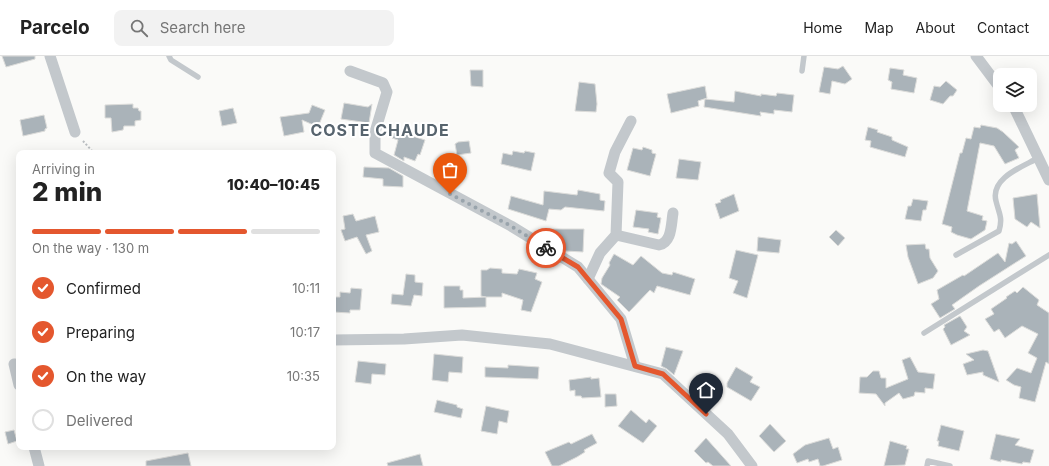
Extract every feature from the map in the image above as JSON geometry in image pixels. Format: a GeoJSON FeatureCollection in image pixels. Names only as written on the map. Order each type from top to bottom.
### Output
{"type":"FeatureCollection","features":[{"type":"Feature","properties":{"kind":"street"},"geometry":{"type":"LineString","coordinates":[[50,56],[75,132]]}},
{"type":"Feature","properties":{"kind":"street"},"geometry":{"type":"LineString","coordinates":[[980,58],[993,78]]}},
{"type":"Feature","properties":{"kind":"street"},"geometry":{"type":"LineString","coordinates":[[350,71],[383,83],[386,92],[375,132],[375,153],[511,226],[578,267],[621,319],[635,366]]}},
{"type":"Feature","properties":{"kind":"street"},"geometry":{"type":"LineString","coordinates":[[1016,112],[1049,180]]}},
{"type":"Feature","properties":{"kind":"street"},"geometry":{"type":"LineString","coordinates":[[588,279],[600,253],[616,235],[618,182],[609,173],[615,152],[631,121]]}},
{"type":"Feature","properties":{"kind":"street"},"geometry":{"type":"LineString","coordinates":[[616,235],[659,246],[668,240],[673,213]]}},
{"type":"Feature","properties":{"kind":"street"},"geometry":{"type":"LineString","coordinates":[[336,340],[404,339],[462,335],[550,344],[663,374],[728,434],[752,466]]}},
{"type":"Feature","properties":{"kind":"street"},"geometry":{"type":"LineString","coordinates":[[35,450],[39,466]]}},
{"type":"Feature","properties":{"kind":"lane"},"geometry":{"type":"LineString","coordinates":[[169,56],[171,60],[198,77]]}},
{"type":"Feature","properties":{"kind":"lane"},"geometry":{"type":"LineString","coordinates":[[802,71],[804,56]]}},
{"type":"Feature","properties":{"kind":"lane"},"geometry":{"type":"LineString","coordinates":[[956,255],[999,231],[1002,220],[995,199],[996,187],[1004,179],[1038,158]]}},
{"type":"Feature","properties":{"kind":"lane"},"geometry":{"type":"LineString","coordinates":[[924,333],[1049,255]]}},
{"type":"Feature","properties":{"kind":"lane"},"geometry":{"type":"LineString","coordinates":[[927,466],[928,461],[950,466]]}},
{"type":"Feature","properties":{"kind":"path"},"geometry":{"type":"LineString","coordinates":[[75,132],[91,150]]}},
{"type":"Feature","properties":{"kind":"building"},"geometry":{"type":"Polygon","coordinates":[[[2,56],[35,56],[35,59],[6,67],[2,56]]]}},
{"type":"Feature","properties":{"kind":"building"},"geometry":{"type":"Polygon","coordinates":[[[843,66],[852,79],[845,84],[832,81],[830,94],[819,92],[824,67],[838,69],[843,66]]]}},
{"type":"Feature","properties":{"kind":"building"},"geometry":{"type":"Polygon","coordinates":[[[890,68],[904,70],[903,75],[917,78],[914,93],[891,89],[892,82],[888,80],[890,68]]]}},
{"type":"Feature","properties":{"kind":"building"},"geometry":{"type":"Polygon","coordinates":[[[470,70],[483,70],[483,87],[471,86],[470,70]]]}},
{"type":"Feature","properties":{"kind":"building"},"geometry":{"type":"Polygon","coordinates":[[[946,81],[957,90],[953,96],[950,96],[943,104],[930,100],[934,86],[940,87],[946,81]]]}},
{"type":"Feature","properties":{"kind":"building"},"geometry":{"type":"Polygon","coordinates":[[[579,82],[595,84],[597,104],[596,112],[575,111],[579,82]]]}},
{"type":"Feature","properties":{"kind":"building"},"geometry":{"type":"Polygon","coordinates":[[[705,86],[707,98],[698,101],[699,106],[671,113],[667,94],[705,86]]]}},
{"type":"Feature","properties":{"kind":"building"},"geometry":{"type":"Polygon","coordinates":[[[735,91],[761,96],[761,94],[776,96],[777,93],[794,95],[792,112],[774,110],[774,114],[760,112],[761,116],[704,107],[705,99],[734,102],[735,91]]]}},
{"type":"Feature","properties":{"kind":"building"},"geometry":{"type":"Polygon","coordinates":[[[344,103],[368,107],[372,104],[369,123],[341,119],[344,103]]]}},
{"type":"Feature","properties":{"kind":"building"},"geometry":{"type":"Polygon","coordinates":[[[133,104],[133,108],[138,108],[139,111],[141,111],[141,120],[135,121],[135,126],[124,126],[123,130],[112,132],[111,118],[105,118],[105,105],[133,104]]]}},
{"type":"Feature","properties":{"kind":"building"},"geometry":{"type":"Polygon","coordinates":[[[312,105],[325,110],[318,127],[302,120],[304,132],[284,136],[280,117],[309,113],[312,105]]]}},
{"type":"Feature","properties":{"kind":"building"},"geometry":{"type":"Polygon","coordinates":[[[233,108],[237,123],[222,126],[219,111],[233,108]]]}},
{"type":"Feature","properties":{"kind":"building"},"geometry":{"type":"Polygon","coordinates":[[[44,115],[47,128],[45,131],[23,136],[20,120],[44,115]]]}},
{"type":"Feature","properties":{"kind":"building"},"geometry":{"type":"Polygon","coordinates":[[[981,125],[997,128],[1003,132],[1019,147],[1015,150],[1019,158],[1005,164],[994,146],[980,143],[967,211],[983,216],[982,220],[987,221],[985,230],[971,239],[951,232],[952,227],[942,224],[960,153],[962,153],[966,138],[971,139],[974,127],[980,128],[981,125]]]}},
{"type":"Feature","properties":{"kind":"building"},"geometry":{"type":"Polygon","coordinates":[[[868,127],[892,137],[892,140],[908,147],[905,157],[870,147],[871,141],[865,140],[868,127]]]}},
{"type":"Feature","properties":{"kind":"building"},"geometry":{"type":"Polygon","coordinates":[[[396,128],[409,135],[425,140],[420,155],[418,154],[415,161],[404,157],[404,161],[394,155],[398,140],[392,138],[396,128]]]}},
{"type":"Feature","properties":{"kind":"building"},"geometry":{"type":"Polygon","coordinates":[[[469,141],[471,153],[457,155],[455,144],[458,142],[469,141]]]}},
{"type":"Feature","properties":{"kind":"building"},"geometry":{"type":"Polygon","coordinates":[[[643,147],[652,150],[652,153],[656,154],[650,176],[627,170],[633,148],[642,150],[643,147]]]}},
{"type":"Feature","properties":{"kind":"building"},"geometry":{"type":"Polygon","coordinates":[[[513,151],[535,153],[531,171],[501,164],[503,153],[512,155],[513,151]]]}},
{"type":"Feature","properties":{"kind":"building"},"geometry":{"type":"Polygon","coordinates":[[[679,159],[701,162],[698,180],[676,178],[679,159]]]}},
{"type":"Feature","properties":{"kind":"building"},"geometry":{"type":"Polygon","coordinates":[[[364,167],[389,168],[403,176],[403,187],[383,186],[383,179],[363,177],[364,167]]]}},
{"type":"Feature","properties":{"kind":"building"},"geometry":{"type":"Polygon","coordinates":[[[578,190],[600,194],[600,200],[605,201],[604,211],[565,207],[561,210],[549,209],[546,221],[508,209],[511,196],[543,205],[544,191],[577,195],[578,190]]]}},
{"type":"Feature","properties":{"kind":"building"},"geometry":{"type":"Polygon","coordinates":[[[734,194],[739,211],[720,219],[715,204],[721,202],[720,200],[734,194]]]}},
{"type":"Feature","properties":{"kind":"building"},"geometry":{"type":"Polygon","coordinates":[[[1037,194],[1040,228],[1031,222],[1027,227],[1015,219],[1013,198],[1037,194]]]}},
{"type":"Feature","properties":{"kind":"building"},"geometry":{"type":"Polygon","coordinates":[[[913,199],[928,201],[926,210],[923,210],[921,221],[905,219],[908,206],[911,206],[913,199]]]}},
{"type":"Feature","properties":{"kind":"building"},"geometry":{"type":"Polygon","coordinates":[[[636,210],[658,213],[657,217],[661,218],[658,234],[648,232],[649,229],[633,227],[636,210]]]}},
{"type":"Feature","properties":{"kind":"building"},"geometry":{"type":"Polygon","coordinates":[[[353,214],[356,221],[375,216],[379,232],[366,235],[372,251],[366,254],[357,237],[345,241],[341,230],[345,229],[343,216],[353,214]]]}},
{"type":"Feature","properties":{"kind":"building"},"geometry":{"type":"Polygon","coordinates":[[[551,229],[584,229],[583,252],[566,251],[561,249],[561,244],[550,242],[551,229]]]}},
{"type":"Feature","properties":{"kind":"building"},"geometry":{"type":"Polygon","coordinates":[[[836,230],[845,238],[838,246],[829,237],[836,230]]]}},
{"type":"Feature","properties":{"kind":"building"},"geometry":{"type":"Polygon","coordinates":[[[758,237],[781,240],[779,253],[757,251],[758,237]]]}},
{"type":"Feature","properties":{"kind":"building"},"geometry":{"type":"Polygon","coordinates":[[[1016,241],[1026,256],[952,305],[955,309],[940,318],[931,304],[939,299],[937,290],[963,275],[964,276],[998,253],[1005,262],[1009,243],[1012,244],[1016,241]]]}},
{"type":"Feature","properties":{"kind":"building"},"geometry":{"type":"Polygon","coordinates":[[[925,244],[926,249],[929,249],[930,258],[938,271],[933,278],[918,284],[908,257],[906,245],[925,244]]]}},
{"type":"Feature","properties":{"kind":"building"},"geometry":{"type":"Polygon","coordinates":[[[736,250],[758,255],[747,298],[733,293],[738,281],[729,278],[736,250]]]}},
{"type":"Feature","properties":{"kind":"building"},"geometry":{"type":"Polygon","coordinates":[[[614,254],[633,265],[641,256],[662,273],[672,275],[673,272],[695,279],[690,295],[657,286],[654,293],[650,290],[629,312],[617,300],[620,297],[601,284],[602,278],[610,265],[609,263],[614,254]]]}},
{"type":"Feature","properties":{"kind":"building"},"geometry":{"type":"Polygon","coordinates":[[[490,268],[502,269],[502,273],[517,274],[519,269],[537,273],[535,279],[542,282],[531,312],[521,310],[523,300],[502,293],[502,297],[481,296],[481,270],[487,270],[490,268]]]}},
{"type":"Feature","properties":{"kind":"building"},"geometry":{"type":"Polygon","coordinates":[[[406,274],[415,275],[415,282],[423,283],[422,296],[414,295],[411,306],[391,304],[392,294],[403,295],[406,274]]]}},
{"type":"Feature","properties":{"kind":"building"},"geometry":{"type":"Polygon","coordinates":[[[444,286],[460,286],[460,290],[463,290],[463,298],[486,297],[486,307],[444,308],[444,286]]]}},
{"type":"Feature","properties":{"kind":"building"},"geometry":{"type":"Polygon","coordinates":[[[1023,287],[1039,300],[1037,305],[1049,313],[1049,364],[1046,362],[1035,402],[1019,398],[1021,387],[1006,380],[1017,368],[1031,373],[1037,358],[1028,353],[1038,334],[1022,326],[1005,338],[999,329],[994,332],[985,319],[994,314],[991,309],[1015,291],[1017,293],[1023,287]]]}},
{"type":"Feature","properties":{"kind":"building"},"geometry":{"type":"Polygon","coordinates":[[[351,288],[362,289],[360,310],[350,310],[350,313],[336,312],[336,297],[340,297],[340,292],[350,293],[351,288]]]}},
{"type":"Feature","properties":{"kind":"building"},"geometry":{"type":"Polygon","coordinates":[[[960,316],[967,327],[964,331],[970,335],[951,345],[943,329],[945,327],[944,325],[960,316]]]}},
{"type":"Feature","properties":{"kind":"building"},"geometry":{"type":"Polygon","coordinates":[[[666,347],[683,351],[674,375],[661,366],[666,347]]]}},
{"type":"Feature","properties":{"kind":"building"},"geometry":{"type":"Polygon","coordinates":[[[983,350],[988,351],[999,382],[983,375],[983,372],[967,375],[963,364],[974,360],[966,354],[983,350]]]}},
{"type":"Feature","properties":{"kind":"building"},"geometry":{"type":"Polygon","coordinates":[[[434,354],[463,357],[462,373],[449,372],[448,382],[432,380],[434,354]]]}},
{"type":"Feature","properties":{"kind":"building"},"geometry":{"type":"Polygon","coordinates":[[[910,357],[918,372],[935,374],[933,389],[925,388],[925,393],[915,392],[914,396],[903,399],[899,393],[885,403],[885,406],[876,394],[859,393],[860,377],[867,377],[873,371],[879,371],[881,378],[886,378],[886,388],[908,379],[902,360],[910,357]]]}},
{"type":"Feature","properties":{"kind":"building"},"geometry":{"type":"Polygon","coordinates":[[[358,361],[386,364],[385,375],[372,374],[371,384],[355,382],[358,361]]]}},
{"type":"Feature","properties":{"kind":"building"},"geometry":{"type":"Polygon","coordinates":[[[508,365],[539,367],[538,379],[485,377],[485,367],[508,368],[508,365]]]}},
{"type":"Feature","properties":{"kind":"building"},"geometry":{"type":"Polygon","coordinates":[[[736,367],[753,377],[750,382],[760,387],[751,401],[727,387],[727,383],[736,367]]]}},
{"type":"Feature","properties":{"kind":"building"},"geometry":{"type":"Polygon","coordinates":[[[591,377],[591,379],[599,378],[601,397],[582,398],[581,396],[575,396],[575,390],[570,391],[569,380],[591,377]]]}},
{"type":"Feature","properties":{"kind":"building"},"geometry":{"type":"Polygon","coordinates":[[[605,394],[616,394],[617,406],[605,407],[605,394]]]}},
{"type":"Feature","properties":{"kind":"building"},"geometry":{"type":"Polygon","coordinates":[[[437,400],[457,405],[457,407],[463,409],[461,418],[434,412],[437,400]]]}},
{"type":"Feature","properties":{"kind":"building"},"geometry":{"type":"Polygon","coordinates":[[[486,406],[509,411],[507,423],[499,421],[497,434],[481,431],[486,406]]]}},
{"type":"Feature","properties":{"kind":"building"},"geometry":{"type":"Polygon","coordinates":[[[631,410],[646,423],[649,419],[657,426],[643,443],[618,426],[631,410]]]}},
{"type":"Feature","properties":{"kind":"building"},"geometry":{"type":"Polygon","coordinates":[[[770,424],[786,441],[774,452],[759,436],[770,424]]]}},
{"type":"Feature","properties":{"kind":"building"},"geometry":{"type":"Polygon","coordinates":[[[941,425],[964,431],[959,451],[938,446],[939,441],[937,441],[941,425]]]}},
{"type":"Feature","properties":{"kind":"building"},"geometry":{"type":"Polygon","coordinates":[[[14,430],[16,441],[8,444],[5,432],[14,430]]]}},
{"type":"Feature","properties":{"kind":"building"},"geometry":{"type":"Polygon","coordinates":[[[592,434],[597,443],[584,450],[585,452],[577,457],[559,466],[552,466],[545,452],[569,442],[571,444],[592,434]]]}},
{"type":"Feature","properties":{"kind":"building"},"geometry":{"type":"Polygon","coordinates":[[[996,434],[1020,439],[1015,445],[1034,450],[1030,463],[1023,462],[1022,464],[1001,460],[1001,462],[990,459],[996,434]]]}},
{"type":"Feature","properties":{"kind":"building"},"geometry":{"type":"Polygon","coordinates":[[[706,438],[731,466],[713,466],[708,462],[706,463],[694,451],[706,438]]]}},
{"type":"Feature","properties":{"kind":"building"},"geometry":{"type":"Polygon","coordinates":[[[829,438],[833,449],[838,447],[842,460],[823,466],[820,466],[818,459],[809,462],[808,459],[797,463],[793,454],[805,445],[829,438]]]}},
{"type":"Feature","properties":{"kind":"building"},"geometry":{"type":"Polygon","coordinates":[[[890,441],[907,446],[906,449],[909,449],[905,465],[884,466],[890,441]]]}},
{"type":"Feature","properties":{"kind":"building"},"geometry":{"type":"Polygon","coordinates":[[[188,453],[191,466],[146,466],[146,461],[188,453]]]}},
{"type":"Feature","properties":{"kind":"building"},"geometry":{"type":"Polygon","coordinates":[[[420,454],[423,466],[388,466],[387,463],[420,454]]]}},
{"type":"Feature","properties":{"kind":"way so far"},"geometry":{"type":"LineString","coordinates":[[450,194],[511,226],[546,248]]}},
{"type":"Feature","properties":{"kind":"district","name":"COSTE CHAUDE"},"geometry":{"type":"Point","coordinates":[380,130]}},
{"type":"Feature","properties":{"kind":"route"},"geometry":{"type":"LineString","coordinates":[[546,248],[578,267],[621,319],[635,366],[663,374],[706,414]]}}]}
